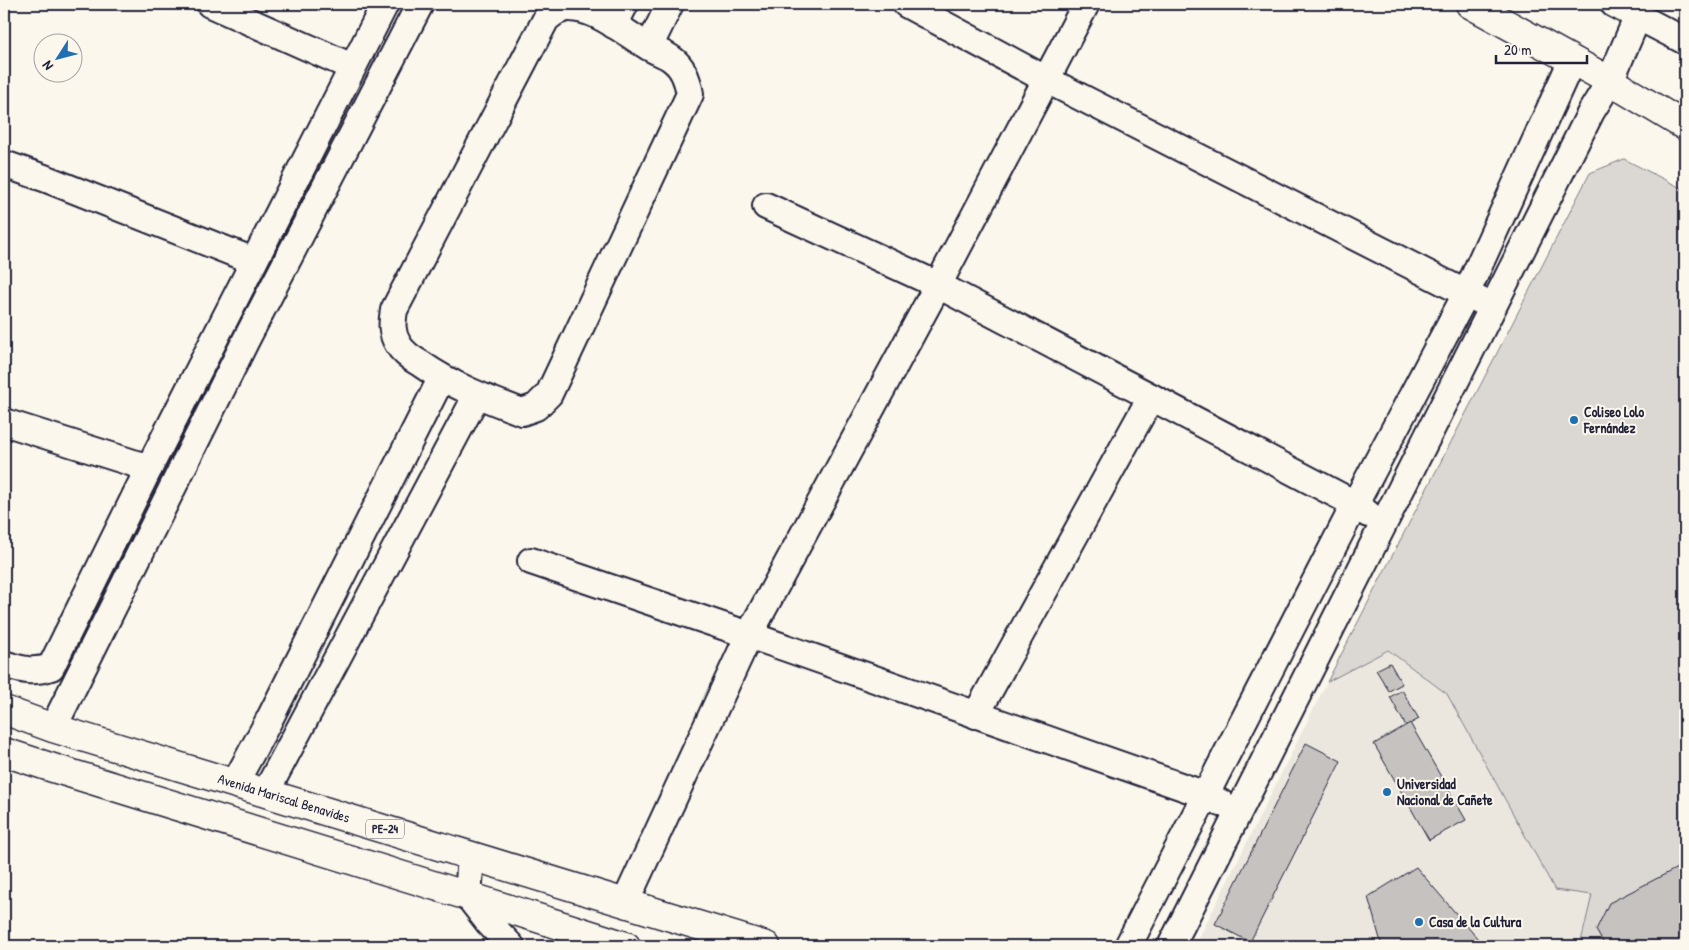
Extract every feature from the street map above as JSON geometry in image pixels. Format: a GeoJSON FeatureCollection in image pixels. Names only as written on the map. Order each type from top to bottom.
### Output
{"type":"FeatureCollection","features":[{"type":"Feature","properties":{"kind":"main road"},"geometry":{"type":"LineString","coordinates":[[1470,4],[1610,81],[1685,126]]}},
{"type":"Feature","properties":{"kind":"main road","name":"Avenida Mariscal Benavides"},"geometry":{"type":"LineString","coordinates":[[4,710],[53,728],[766,946]]}},
{"type":"Feature","properties":{"kind":"main road"},"geometry":{"type":"LineString","coordinates":[[4,752],[626,946]]}},
{"type":"Feature","properties":{"kind":"street"},"geometry":{"type":"LineString","coordinates":[[210,4],[352,67]]}},
{"type":"Feature","properties":{"kind":"street"},"geometry":{"type":"LineString","coordinates":[[4,664],[38,671],[52,667],[149,468],[384,4]]}},
{"type":"Feature","properties":{"kind":"street"},"geometry":{"type":"LineString","coordinates":[[53,728],[246,340],[420,4]]}},
{"type":"Feature","properties":{"kind":"street"},"geometry":{"type":"LineString","coordinates":[[649,47],[670,4]]}},
{"type":"Feature","properties":{"kind":"street"},"geometry":{"type":"LineString","coordinates":[[906,4],[1047,80],[1493,307]]}},
{"type":"Feature","properties":{"kind":"street"},"geometry":{"type":"LineString","coordinates":[[625,903],[749,636],[938,285],[1086,4]]}},
{"type":"Feature","properties":{"kind":"street"},"geometry":{"type":"LineString","coordinates":[[1614,4],[1685,41]]}},
{"type":"Feature","properties":{"kind":"street"},"geometry":{"type":"LineString","coordinates":[[566,8],[619,14],[649,47],[674,60],[681,68],[687,79],[690,94],[549,394],[536,407],[522,412],[477,395],[441,378],[411,358],[398,344],[393,335],[391,323],[394,310],[546,19],[555,12],[566,8]]}},
{"type":"Feature","properties":{"kind":"street"},"geometry":{"type":"LineString","coordinates":[[1171,946],[1591,112],[1610,81],[1638,16]]}},
{"type":"Feature","properties":{"kind":"street"},"geometry":{"type":"LineString","coordinates":[[1128,946],[1355,504],[1466,294],[1572,60]]}},
{"type":"Feature","properties":{"kind":"street"},"geometry":{"type":"LineString","coordinates":[[4,164],[254,261]]}},
{"type":"Feature","properties":{"kind":"street"},"geometry":{"type":"LineString","coordinates":[[766,206],[938,285],[1355,504],[1382,526]]}},
{"type":"Feature","properties":{"kind":"street"},"geometry":{"type":"LineString","coordinates":[[235,783],[274,711],[441,378]]}},
{"type":"Feature","properties":{"kind":"street"},"geometry":{"type":"LineString","coordinates":[[266,792],[477,395]]}},
{"type":"Feature","properties":{"kind":"street"},"geometry":{"type":"LineString","coordinates":[[976,715],[1151,397]]}},
{"type":"Feature","properties":{"kind":"street"},"geometry":{"type":"LineString","coordinates":[[4,422],[149,468]]}},
{"type":"Feature","properties":{"kind":"street"},"geometry":{"type":"LineString","coordinates":[[531,561],[1206,795],[1238,813]]}},
{"type":"Feature","properties":{"kind":"street"},"geometry":{"type":"LineString","coordinates":[[472,856],[468,896],[489,923],[511,946]]}},
{"type":"Feature","properties":{"kind":"shaded area","name":"Coliseo Lolo Fernández"},"geometry":{"type":"Polygon","coordinates":[[[1624,159],[1685,190],[1685,946],[1580,946],[1592,895],[1555,890],[1447,694],[1388,650],[1327,682],[1590,173],[1624,159]]]}},
{"type":"Feature","properties":{"kind":"shaded area","name":"Universidad Nacional de Cañete"},"geometry":{"type":"Polygon","coordinates":[[[1388,650],[1447,694],[1555,890],[1592,895],[1580,946],[1195,946],[1327,682],[1388,650]]]}},
{"type":"Feature","properties":{"kind":"building"},"geometry":{"type":"Polygon","coordinates":[[[1390,663],[1402,684],[1389,691],[1376,670],[1390,663]]]}},
{"type":"Feature","properties":{"kind":"building"},"geometry":{"type":"Polygon","coordinates":[[[1402,690],[1419,719],[1406,726],[1390,697],[1402,690]]]}},
{"type":"Feature","properties":{"kind":"building"},"geometry":{"type":"Polygon","coordinates":[[[1410,723],[1466,820],[1429,840],[1374,744],[1410,723]]]}},
{"type":"Feature","properties":{"kind":"building"},"geometry":{"type":"Polygon","coordinates":[[[1306,743],[1341,761],[1250,942],[1215,924],[1306,743]]]}},
{"type":"Feature","properties":{"kind":"building"},"geometry":{"type":"Polygon","coordinates":[[[1685,864],[1685,946],[1605,946],[1596,930],[1609,903],[1685,864]]]}},
{"type":"Feature","properties":{"kind":"building","name":"Casa de la Cultura"},"geometry":{"type":"Polygon","coordinates":[[[1416,867],[1484,946],[1382,946],[1368,897],[1416,867]]]}},
{"type":"Feature","properties":{"kind":"place","name":"Coliseo Lolo Fernández"},"geometry":{"type":"Point","coordinates":[1574,420]}},
{"type":"Feature","properties":{"kind":"place","name":"Universidad Nacional de Cañete"},"geometry":{"type":"Point","coordinates":[1387,792]}},
{"type":"Feature","properties":{"kind":"place","name":"Casa de la Cultura"},"geometry":{"type":"Point","coordinates":[1419,922]}}]}
